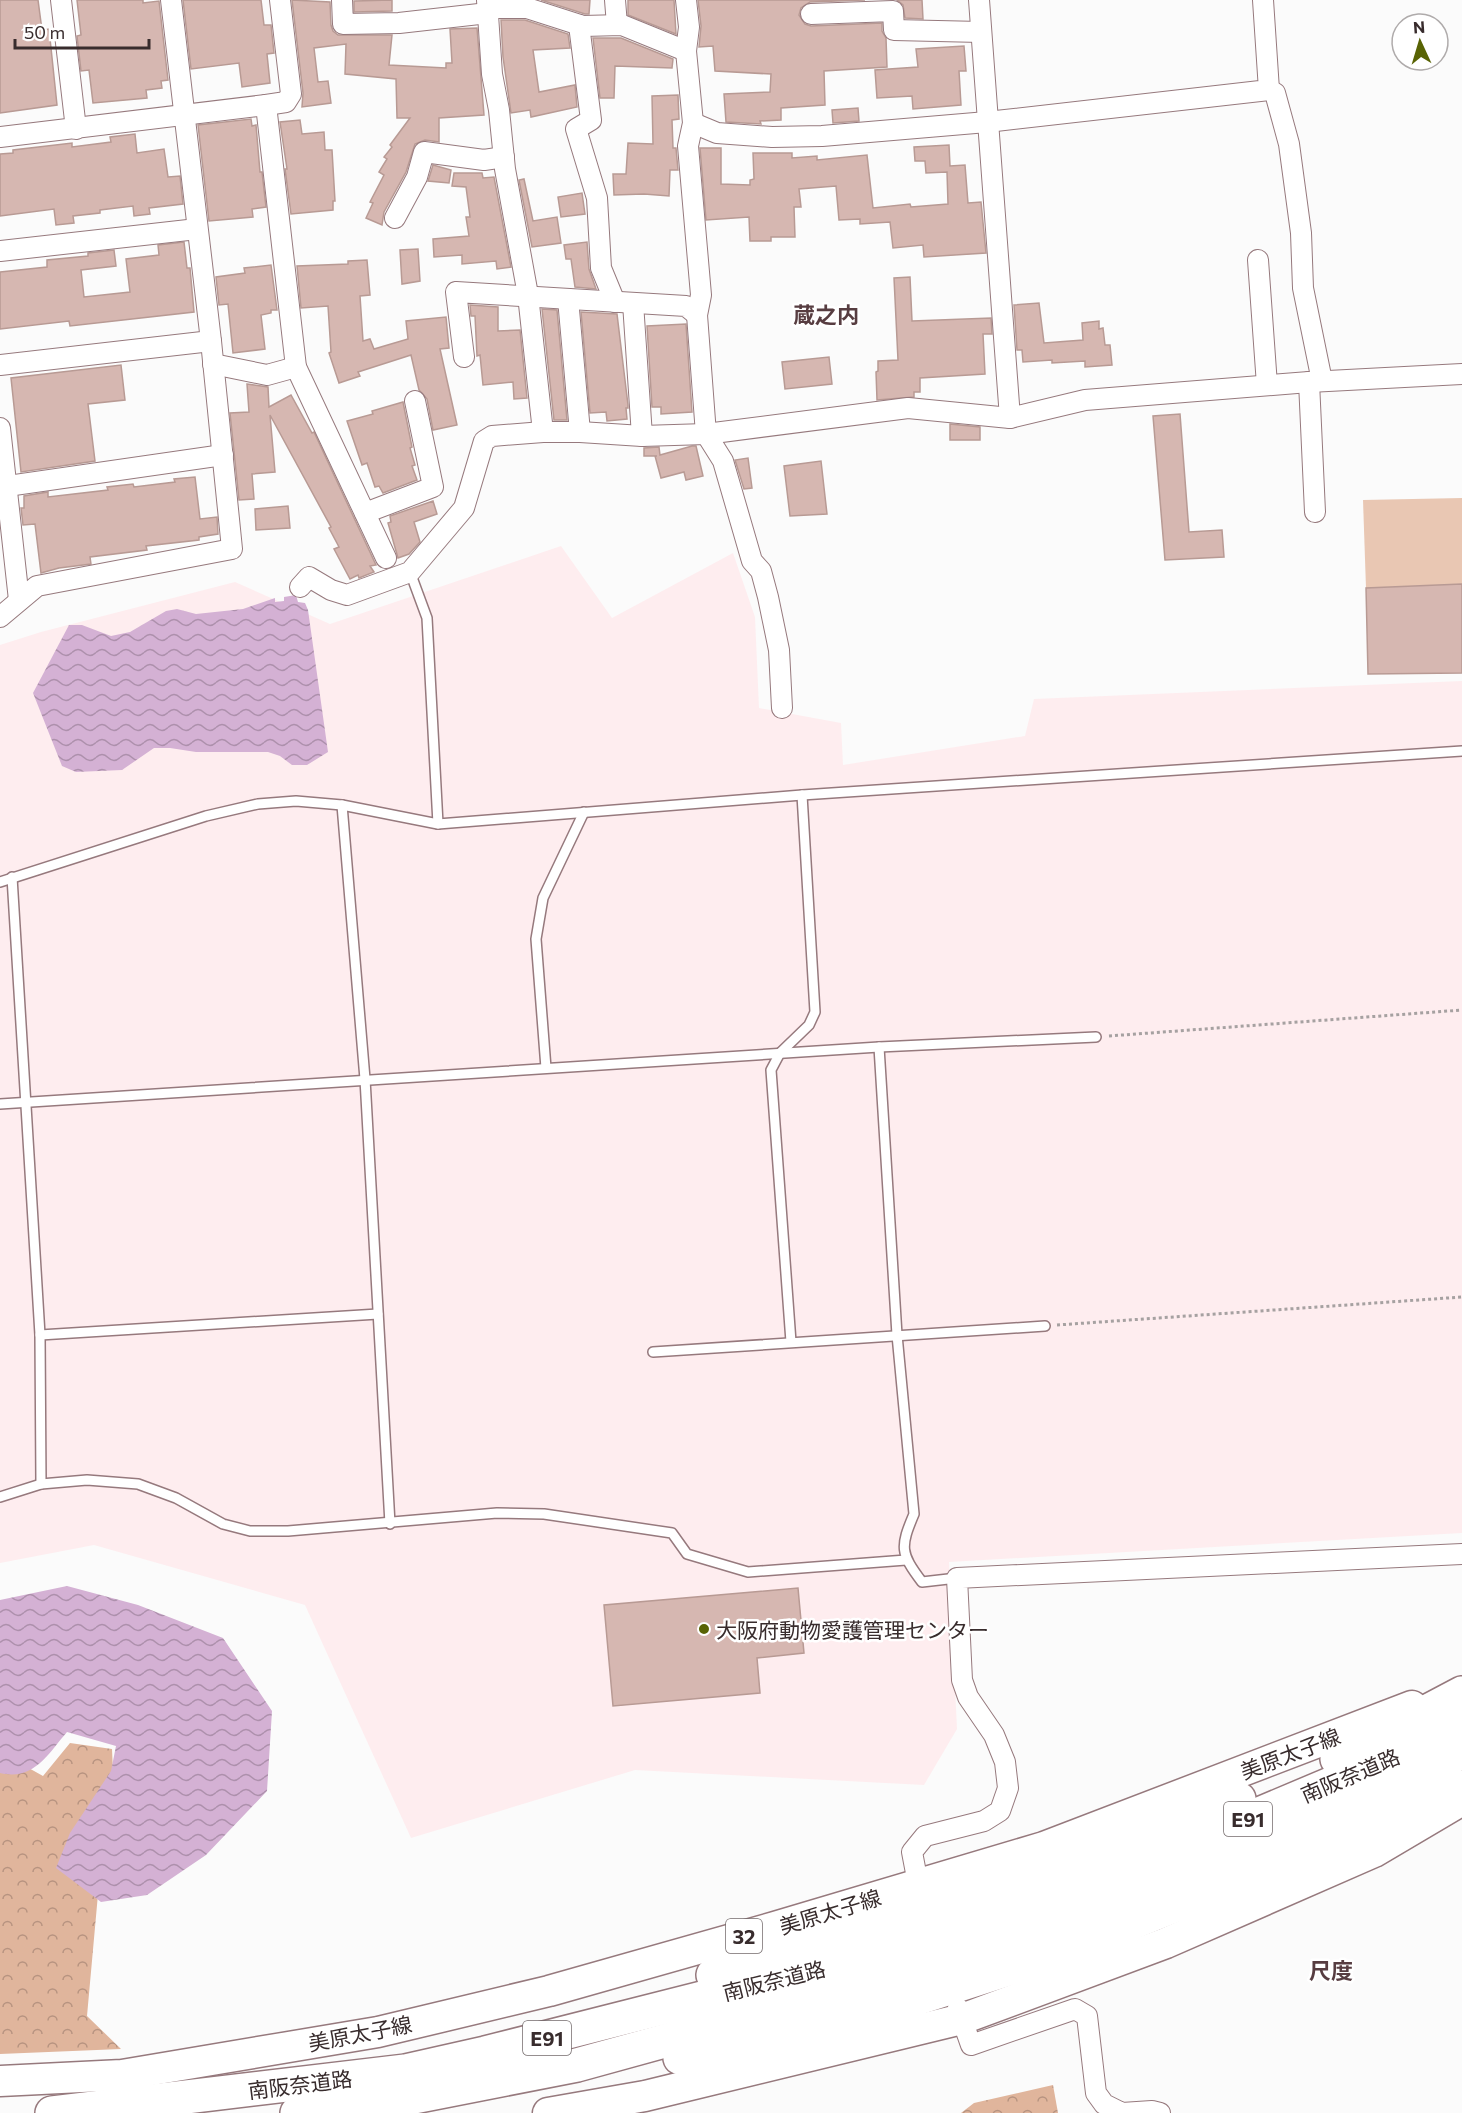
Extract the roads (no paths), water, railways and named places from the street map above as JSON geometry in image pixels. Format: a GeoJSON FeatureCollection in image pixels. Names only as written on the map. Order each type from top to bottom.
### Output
{"type":"FeatureCollection","features":[{"type":"Feature","properties":{"kind":"highway"},"geometry":{"type":"LineString","coordinates":[[485,2054],[764,1958],[1028,1876],[1217,1808],[1351,1753],[1462,1693]]}},
{"type":"Feature","properties":{"kind":"highway","name":"南阪奈道路"},"geometry":{"type":"LineString","coordinates":[[297,2113],[409,2098],[577,2065],[900,1976],[1036,1918],[1181,1847],[1382,1762],[1462,1723]]}},
{"type":"Feature","properties":{"kind":"highway","name":"南阪奈道路"},"geometry":{"type":"LineString","coordinates":[[52,2113],[405,2071],[485,2054],[891,1950],[1036,1918],[1191,1872],[1406,1780],[1462,1752]]}},
{"type":"Feature","properties":{"kind":"highway"},"geometry":{"type":"LineString","coordinates":[[577,2065],[617,2071],[838,2024],[1058,1953],[1462,1787]]}},
{"type":"Feature","properties":{"kind":"main road","name":"美原太子線"},"geometry":{"type":"LineString","coordinates":[[0,2081],[122,2075],[378,2032],[549,1991],[775,1927],[918,1891],[1044,1847],[1462,1687]]}},
{"type":"Feature","properties":{"kind":"main road"},"geometry":{"type":"LineString","coordinates":[[548,2113],[645,2096],[958,2009],[1166,1942],[1374,1852],[1462,1800]]}},
{"type":"Feature","properties":{"kind":"street"},"geometry":{"type":"LineString","coordinates":[[61,0],[76,129]]}},
{"type":"Feature","properties":{"kind":"street"},"geometry":{"type":"LineString","coordinates":[[0,617],[37,586],[232,549],[211,341],[171,0]]}},
{"type":"Feature","properties":{"kind":"street"},"geometry":{"type":"LineString","coordinates":[[0,137],[286,102],[291,94],[280,0]]}},
{"type":"Feature","properties":{"kind":"street"},"geometry":{"type":"LineString","coordinates":[[342,0],[343,24],[399,23],[488,7],[527,8],[579,25],[622,25],[686,51]]}},
{"type":"Feature","properties":{"kind":"street"},"geometry":{"type":"LineString","coordinates":[[615,0],[617,25]]}},
{"type":"Feature","properties":{"kind":"street"},"geometry":{"type":"LineString","coordinates":[[686,0],[689,27],[686,51],[693,123],[688,146],[701,295],[696,315],[706,434],[723,461],[752,561],[761,571],[779,650],[782,708]]}},
{"type":"Feature","properties":{"kind":"street"},"geometry":{"type":"LineString","coordinates":[[979,0],[1010,418]]}},
{"type":"Feature","properties":{"kind":"street"},"geometry":{"type":"LineString","coordinates":[[1263,0],[1269,90]]}},
{"type":"Feature","properties":{"kind":"street"},"geometry":{"type":"LineString","coordinates":[[488,7],[492,74],[528,296],[543,432]]}},
{"type":"Feature","properties":{"kind":"street"},"geometry":{"type":"LineString","coordinates":[[811,14],[893,11],[894,30],[981,32]]}},
{"type":"Feature","properties":{"kind":"street"},"geometry":{"type":"LineString","coordinates":[[579,25],[591,120],[576,129],[597,198],[601,268],[624,302],[642,436]]}},
{"type":"Feature","properties":{"kind":"street"},"geometry":{"type":"LineString","coordinates":[[693,123],[717,133],[772,137],[822,136],[987,122],[1269,90],[1275,93],[1289,144],[1301,233],[1303,288],[1316,381],[1315,512]]}},
{"type":"Feature","properties":{"kind":"street"},"geometry":{"type":"LineString","coordinates":[[266,105],[296,367],[386,558]]}},
{"type":"Feature","properties":{"kind":"street"},"geometry":{"type":"LineString","coordinates":[[395,218],[417,177],[424,152],[484,160],[504,157]]}},
{"type":"Feature","properties":{"kind":"street"},"geometry":{"type":"LineString","coordinates":[[0,251],[197,229]]}},
{"type":"Feature","properties":{"kind":"street"},"geometry":{"type":"LineString","coordinates":[[1258,260],[1267,385]]}},
{"type":"Feature","properties":{"kind":"street"},"geometry":{"type":"LineString","coordinates":[[464,357],[456,292],[686,306],[696,315]]}},
{"type":"Feature","properties":{"kind":"street"},"geometry":{"type":"LineString","coordinates":[[568,298],[580,432]]}},
{"type":"Feature","properties":{"kind":"street"},"geometry":{"type":"LineString","coordinates":[[0,365],[211,341]]}},
{"type":"Feature","properties":{"kind":"street"},"geometry":{"type":"LineString","coordinates":[[213,364],[267,375],[296,367]]}},
{"type":"Feature","properties":{"kind":"street"},"geometry":{"type":"LineString","coordinates":[[300,587],[309,577],[331,590],[347,594],[410,572],[464,508],[484,441],[492,436],[543,432],[642,436],[706,434],[908,408],[1010,418],[1085,400],[1316,381],[1462,374]]}},
{"type":"Feature","properties":{"kind":"street"},"geometry":{"type":"LineString","coordinates":[[365,513],[433,487],[415,401]]}},
{"type":"Feature","properties":{"kind":"street"},"geometry":{"type":"LineString","coordinates":[[0,428],[3,487],[19,600]]}},
{"type":"Feature","properties":{"kind":"street"},"geometry":{"type":"LineString","coordinates":[[3,487],[223,455]]}},
{"type":"Feature","properties":{"kind":"street"},"geometry":{"type":"LineString","coordinates":[[918,1891],[912,1852],[925,1836],[984,1821],[1000,1811],[1008,1788],[1005,1762],[994,1735],[968,1697],[962,1680],[957,1578],[1462,1554]]}},
{"type":"Feature","properties":{"kind":"street"},"geometry":{"type":"LineString","coordinates":[[958,2009],[971,2045],[1075,2009],[1087,2016],[1096,2093],[1104,2104],[1122,2113],[1152,2111],[1160,2113]]}},
{"type":"Feature","properties":{"kind":"lane"},"geometry":{"type":"LineString","coordinates":[[410,572],[427,618],[438,824]]}},
{"type":"Feature","properties":{"kind":"lane"},"geometry":{"type":"LineString","coordinates":[[0,882],[206,816],[258,804],[296,801],[342,805],[438,824],[802,795],[1462,751]]}},
{"type":"Feature","properties":{"kind":"lane"},"geometry":{"type":"LineString","coordinates":[[791,1342],[771,1070],[780,1053],[809,1025],[815,1012],[802,795]]}},
{"type":"Feature","properties":{"kind":"lane"},"geometry":{"type":"LineString","coordinates":[[342,805],[365,1079],[390,1524]]}},
{"type":"Feature","properties":{"kind":"lane"},"geometry":{"type":"LineString","coordinates":[[546,1068],[536,939],[543,898],[584,812]]}},
{"type":"Feature","properties":{"kind":"lane"},"geometry":{"type":"LineString","coordinates":[[12,877],[40,1335],[41,1484]]}},
{"type":"Feature","properties":{"kind":"lane"},"geometry":{"type":"LineString","coordinates":[[0,1104],[780,1053],[1096,1037]]}},
{"type":"Feature","properties":{"kind":"lane"},"geometry":{"type":"LineString","coordinates":[[879,1047],[897,1335],[914,1514],[904,1536],[906,1560],[922,1582],[957,1578]]}},
{"type":"Feature","properties":{"kind":"lane"},"geometry":{"type":"LineString","coordinates":[[40,1335],[378,1314]]}},
{"type":"Feature","properties":{"kind":"lane"},"geometry":{"type":"LineString","coordinates":[[653,1352],[1045,1326]]}},
{"type":"Feature","properties":{"kind":"lane"},"geometry":{"type":"LineString","coordinates":[[0,1497],[41,1484],[87,1480],[138,1484],[176,1498],[224,1524],[250,1531],[288,1531],[390,1524],[497,1513],[544,1514],[672,1533],[687,1554],[748,1572],[906,1560]]}},
{"type":"Feature","properties":{"kind":"water"},"geometry":{"type":"Polygon","coordinates":[[[296,595],[298,602],[305,603],[308,610],[328,752],[307,765],[292,765],[280,756],[268,752],[196,752],[154,748],[122,770],[76,772],[62,766],[33,693],[69,625],[82,625],[111,636],[130,632],[166,611],[177,609],[196,614],[243,609],[275,598],[275,602],[284,601],[284,597],[296,595]]]}},
{"type":"Feature","properties":{"kind":"water"},"geometry":{"type":"Polygon","coordinates":[[[67,1586],[138,1605],[223,1638],[272,1711],[267,1791],[206,1855],[147,1895],[101,1902],[56,1868],[70,1833],[111,1771],[116,1746],[67,1732],[46,1757],[31,1769],[22,1773],[0,1773],[0,1600],[67,1586]]]}},
{"type":"Feature","properties":{"kind":"place","name":"大阪府動物愛護管理センター"},"geometry":{"type":"Point","coordinates":[704,1629]}},
{"type":"Feature","properties":{"kind":"district","name":"蔵之内"},"geometry":{"type":"Point","coordinates":[826,314]}},
{"type":"Feature","properties":{"kind":"district","name":"尺度"},"geometry":{"type":"Point","coordinates":[1331,1970]}}]}
